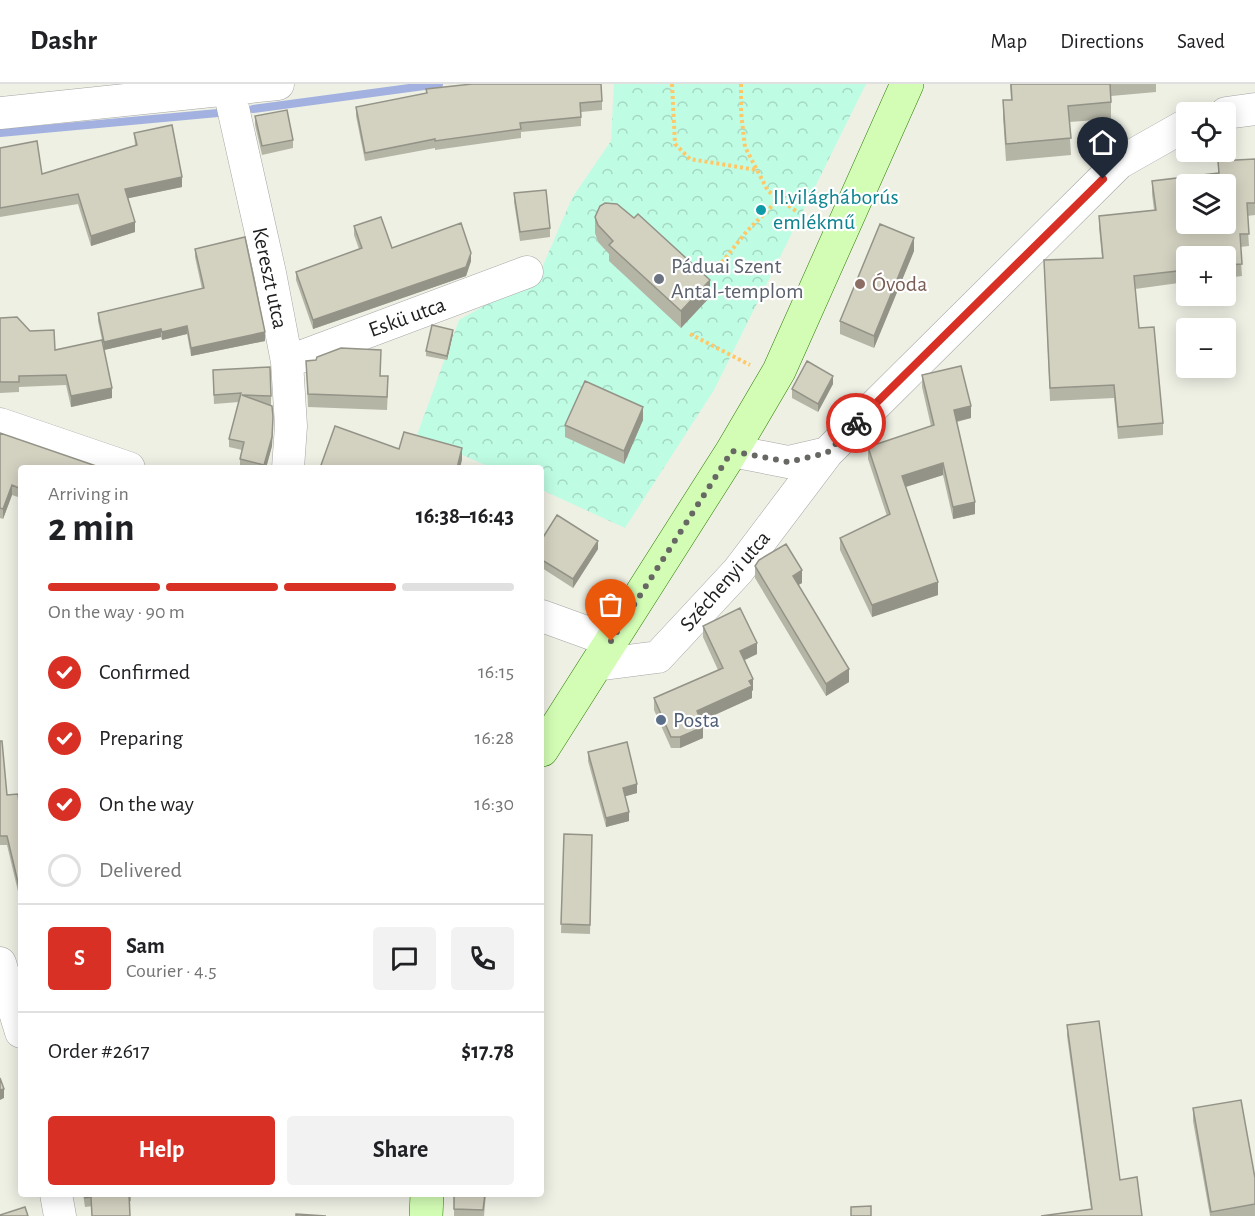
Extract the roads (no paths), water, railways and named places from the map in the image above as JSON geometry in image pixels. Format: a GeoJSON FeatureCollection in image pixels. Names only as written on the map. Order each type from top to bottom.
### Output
{"type":"FeatureCollection","features":[{"type":"Feature","properties":{"kind":"main road"},"geometry":{"type":"LineString","coordinates":[[544,747],[732,451],[779,371],[907,84]]}},
{"type":"Feature","properties":{"kind":"main road"},"geometry":{"type":"LineString","coordinates":[[426,1216],[428,1197]]}},
{"type":"Feature","properties":{"kind":"street"},"geometry":{"type":"LineString","coordinates":[[0,113],[278,84]]}},
{"type":"Feature","properties":{"kind":"street","name":"Kereszt utca"},"geometry":{"type":"LineString","coordinates":[[230,90],[287,362],[291,426],[288,465]]}},
{"type":"Feature","properties":{"kind":"street"},"geometry":{"type":"LineString","coordinates":[[1236,112],[1255,109]]}},
{"type":"Feature","properties":{"kind":"street","name":"Széchenyi utca"},"geometry":{"type":"LineString","coordinates":[[604,653],[658,657],[738,571],[827,453],[1119,162],[1176,131]]}},
{"type":"Feature","properties":{"kind":"street","name":"Eskü utca"},"geometry":{"type":"LineString","coordinates":[[287,362],[527,272]]}},
{"type":"Feature","properties":{"kind":"street"},"geometry":{"type":"LineString","coordinates":[[0,423],[120,465]]}},
{"type":"Feature","properties":{"kind":"street"},"geometry":{"type":"LineString","coordinates":[[732,451],[788,462],[827,453]]}},
{"type":"Feature","properties":{"kind":"street"},"geometry":{"type":"LineString","coordinates":[[544,617],[604,653]]}},
{"type":"Feature","properties":{"kind":"street"},"geometry":{"type":"LineString","coordinates":[[0,963],[18,1022]]}},
{"type":"Feature","properties":{"kind":"street"},"geometry":{"type":"LineString","coordinates":[[57,1197],[60,1216]]}},
{"type":"Feature","properties":{"kind":"waterway"},"geometry":{"type":"LineString","coordinates":[[253,109],[439,84]]}},
{"type":"Feature","properties":{"kind":"waterway"},"geometry":{"type":"LineString","coordinates":[[0,133],[218,113]]}},
{"type":"Feature","properties":{"kind":"place","name":"II.világháborús emlékmű"},"geometry":{"type":"Point","coordinates":[761,210]}},
{"type":"Feature","properties":{"kind":"place","name":"Páduai Szent Antal-templom"},"geometry":{"type":"Point","coordinates":[659,279]}},
{"type":"Feature","properties":{"kind":"place","name":"Óvoda"},"geometry":{"type":"Point","coordinates":[860,284]}},
{"type":"Feature","properties":{"kind":"place","name":"Posta"},"geometry":{"type":"Point","coordinates":[661,720]}}]}
